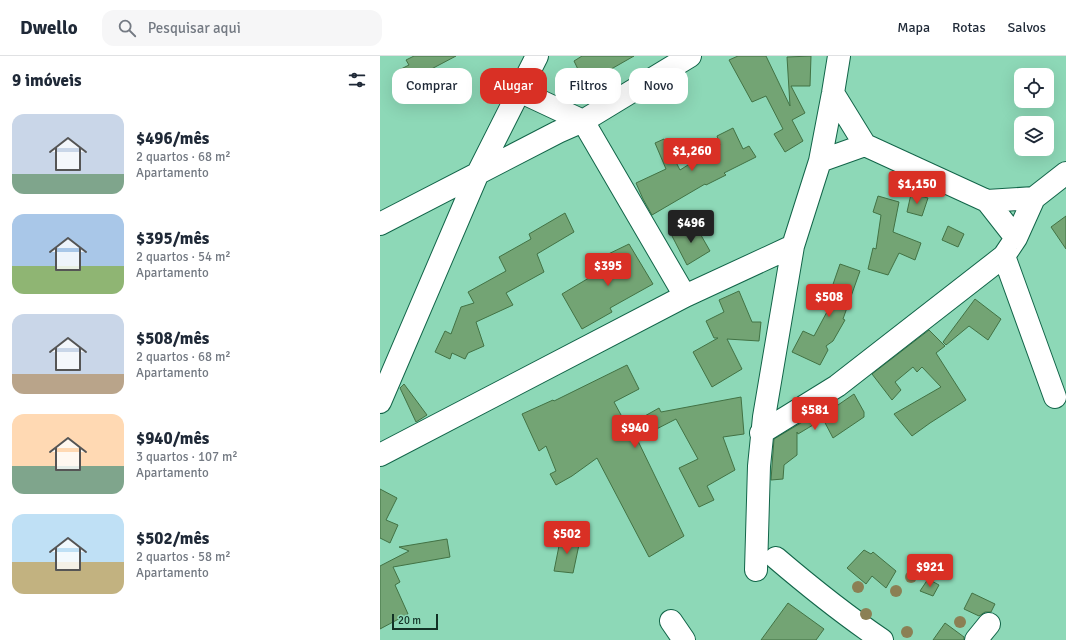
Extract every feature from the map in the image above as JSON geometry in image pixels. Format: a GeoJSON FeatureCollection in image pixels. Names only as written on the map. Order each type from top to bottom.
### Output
{"type":"FeatureCollection","features":[{"type":"Feature","properties":{"kind":"street"},"geometry":{"type":"LineString","coordinates":[[531,68],[537,56]]}},
{"type":"Feature","properties":{"kind":"street"},"geometry":{"type":"LineString","coordinates":[[380,224],[582,120],[690,56]]}},
{"type":"Feature","properties":{"kind":"street"},"geometry":{"type":"LineString","coordinates":[[756,570],[759,466],[762,433],[793,246],[820,161],[839,56]]}},
{"type":"Feature","properties":{"kind":"street"},"geometry":{"type":"LineString","coordinates":[[833,93],[865,145],[987,201],[1034,198]]}},
{"type":"Feature","properties":{"kind":"street"},"geometry":{"type":"LineString","coordinates":[[381,398],[478,173],[512,104]]}},
{"type":"Feature","properties":{"kind":"street"},"geometry":{"type":"LineString","coordinates":[[547,104],[582,120],[685,296]]}},
{"type":"Feature","properties":{"kind":"street"},"geometry":{"type":"LineString","coordinates":[[820,161],[865,145]]}},
{"type":"Feature","properties":{"kind":"street"},"geometry":{"type":"LineString","coordinates":[[762,433],[837,386],[1010,247],[1034,198],[1066,173]]}},
{"type":"Feature","properties":{"kind":"street"},"geometry":{"type":"LineString","coordinates":[[987,201],[1010,247],[1013,276],[1055,397]]}},
{"type":"Feature","properties":{"kind":"street"},"geometry":{"type":"LineString","coordinates":[[380,455],[685,296],[793,246]]}},
{"type":"Feature","properties":{"kind":"street"},"geometry":{"type":"LineString","coordinates":[[776,558],[812,588],[882,640]]}},
{"type":"Feature","properties":{"kind":"street"},"geometry":{"type":"LineString","coordinates":[[671,621],[684,640]]}},
{"type":"Feature","properties":{"kind":"building"},"geometry":{"type":"Polygon","coordinates":[[[414,56],[456,56],[433,68],[403,68],[409,65],[406,60],[414,56]]]}},
{"type":"Feature","properties":{"kind":"building"},"geometry":{"type":"Polygon","coordinates":[[[582,56],[634,56],[613,68],[577,68],[574,61],[582,56]]]}},
{"type":"Feature","properties":{"kind":"building"},"geometry":{"type":"Polygon","coordinates":[[[738,56],[766,56],[790,106],[787,57],[811,56],[810,86],[791,86],[805,113],[792,120],[803,141],[785,152],[774,134],[783,129],[766,96],[752,102],[729,60],[738,56]]]}},
{"type":"Feature","properties":{"kind":"building"},"geometry":{"type":"Polygon","coordinates":[[[733,128],[743,149],[749,146],[756,157],[724,173],[726,175],[706,185],[705,184],[652,215],[636,183],[666,169],[655,143],[664,139],[680,170],[720,145],[717,136],[733,128]]]}},
{"type":"Feature","properties":{"kind":"building"},"geometry":{"type":"Polygon","coordinates":[[[911,194],[928,198],[922,216],[907,212],[911,194]]]}},
{"type":"Feature","properties":{"kind":"building"},"geometry":{"type":"Polygon","coordinates":[[[878,196],[899,202],[893,232],[921,243],[915,260],[899,253],[888,275],[868,269],[873,248],[876,249],[881,215],[873,212],[878,196]]]}},
{"type":"Feature","properties":{"kind":"building"},"geometry":{"type":"Polygon","coordinates":[[[565,213],[574,232],[537,254],[544,272],[506,293],[513,305],[476,322],[484,346],[468,353],[465,359],[452,353],[450,359],[435,352],[445,331],[451,334],[461,307],[474,303],[468,292],[506,271],[499,257],[531,239],[529,234],[565,213]]]}},
{"type":"Feature","properties":{"kind":"building"},"geometry":{"type":"Polygon","coordinates":[[[1066,216],[1066,249],[1051,227],[1066,216]]]}},
{"type":"Feature","properties":{"kind":"building"},"geometry":{"type":"Polygon","coordinates":[[[694,223],[710,251],[687,265],[672,236],[694,223]]]}},
{"type":"Feature","properties":{"kind":"building"},"geometry":{"type":"Polygon","coordinates":[[[948,226],[964,234],[958,247],[942,240],[948,226]]]}},
{"type":"Feature","properties":{"kind":"building"},"geometry":{"type":"Polygon","coordinates":[[[629,244],[653,284],[610,308],[612,312],[582,329],[562,294],[604,269],[598,259],[629,244]]]}},
{"type":"Feature","properties":{"kind":"building"},"geometry":{"type":"Polygon","coordinates":[[[840,264],[860,271],[843,319],[845,320],[833,341],[826,346],[828,350],[820,365],[792,352],[803,331],[814,336],[836,295],[830,293],[840,264]]]}},
{"type":"Feature","properties":{"kind":"building"},"geometry":{"type":"Polygon","coordinates":[[[739,291],[752,322],[761,322],[759,341],[727,339],[742,369],[712,387],[693,352],[718,338],[714,338],[706,321],[724,312],[719,300],[739,291]]]}},
{"type":"Feature","properties":{"kind":"building"},"geometry":{"type":"Polygon","coordinates":[[[975,299],[1001,319],[988,340],[969,326],[946,345],[943,342],[975,299]]]}},
{"type":"Feature","properties":{"kind":"building"},"geometry":{"type":"Polygon","coordinates":[[[929,330],[945,346],[936,353],[966,400],[912,436],[894,414],[941,387],[922,367],[917,372],[913,367],[895,382],[901,390],[892,400],[872,374],[929,330]]]}},
{"type":"Feature","properties":{"kind":"building"},"geometry":{"type":"Polygon","coordinates":[[[627,365],[639,389],[614,402],[627,426],[659,408],[661,412],[741,397],[744,434],[723,437],[735,470],[707,486],[714,500],[699,507],[679,468],[698,459],[676,419],[637,439],[684,536],[649,557],[597,458],[572,476],[556,485],[550,474],[556,471],[546,446],[539,451],[522,414],[553,400],[554,401],[627,365]]]}},
{"type":"Feature","properties":{"kind":"building"},"geometry":{"type":"Polygon","coordinates":[[[404,384],[427,415],[416,422],[400,388],[404,384]]]}},
{"type":"Feature","properties":{"kind":"building"},"geometry":{"type":"Polygon","coordinates":[[[854,394],[864,412],[864,417],[833,438],[823,419],[798,434],[797,432],[797,455],[784,465],[783,479],[771,480],[774,439],[836,402],[838,405],[854,394]]]}},
{"type":"Feature","properties":{"kind":"building"},"geometry":{"type":"Polygon","coordinates":[[[380,489],[397,498],[386,520],[398,525],[390,543],[380,538],[380,489]]]}},
{"type":"Feature","properties":{"kind":"building"},"geometry":{"type":"Polygon","coordinates":[[[561,536],[580,540],[573,573],[554,571],[561,536]]]}},
{"type":"Feature","properties":{"kind":"building"},"geometry":{"type":"Polygon","coordinates":[[[447,539],[450,557],[393,567],[400,582],[395,585],[408,614],[380,629],[380,566],[409,551],[399,547],[447,539]]]}},
{"type":"Feature","properties":{"kind":"building"},"geometry":{"type":"Polygon","coordinates":[[[864,550],[871,554],[873,552],[896,571],[886,588],[872,576],[866,584],[847,568],[864,550]]]}},
{"type":"Feature","properties":{"kind":"building"},"geometry":{"type":"Polygon","coordinates":[[[928,579],[939,585],[933,596],[920,591],[928,579]]]}},
{"type":"Feature","properties":{"kind":"building"},"geometry":{"type":"Polygon","coordinates":[[[972,593],[995,604],[991,612],[985,612],[979,616],[964,609],[972,593]]]}},
{"type":"Feature","properties":{"kind":"building"},"geometry":{"type":"Polygon","coordinates":[[[788,603],[824,629],[816,640],[761,640],[788,603]]]}},
{"type":"Feature","properties":{"kind":"building"},"geometry":{"type":"Polygon","coordinates":[[[945,623],[964,637],[964,640],[933,640],[945,623]]]}}]}
